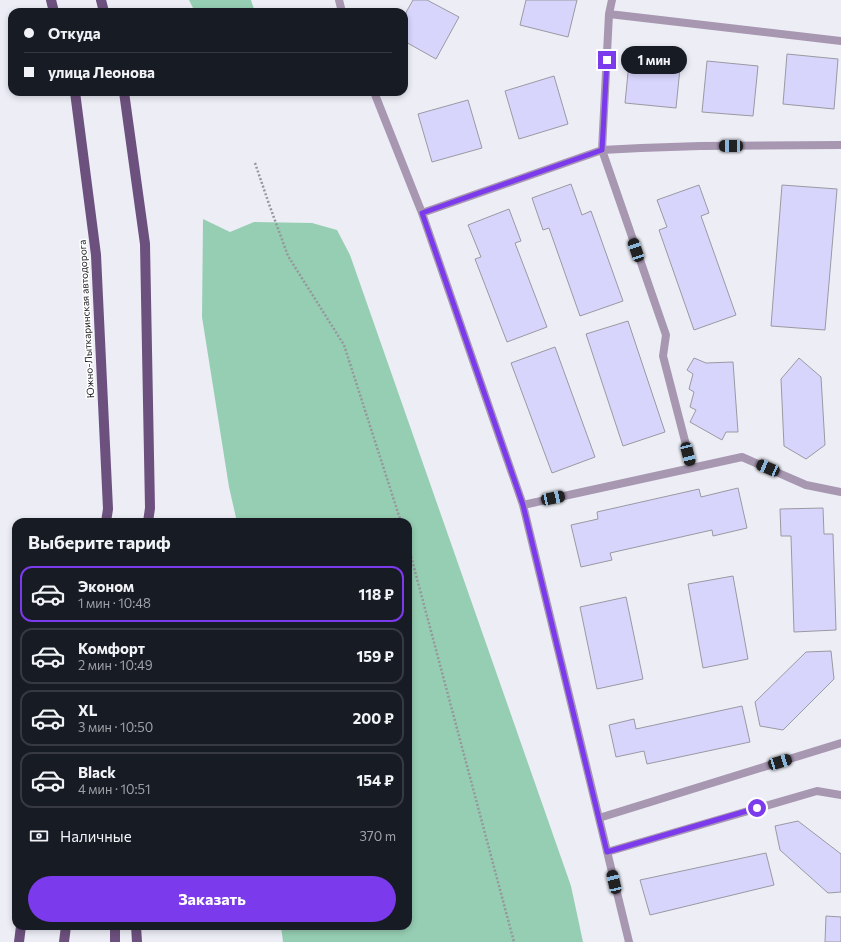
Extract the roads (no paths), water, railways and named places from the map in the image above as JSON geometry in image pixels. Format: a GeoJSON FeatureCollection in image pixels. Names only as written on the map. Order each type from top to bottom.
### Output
{"type":"FeatureCollection","features":[{"type":"Feature","properties":{"kind":"main road","name":"Южно-Лыткаринская автодорога"},"geometry":{"type":"LineString","coordinates":[[76,96],[96,255],[108,509],[107,518]]}},
{"type":"Feature","properties":{"kind":"main road"},"geometry":{"type":"LineString","coordinates":[[125,96],[145,244],[150,500],[148,518]]}},
{"type":"Feature","properties":{"kind":"main road"},"geometry":{"type":"LineString","coordinates":[[19,942],[20,930]]}},
{"type":"Feature","properties":{"kind":"main road"},"geometry":{"type":"LineString","coordinates":[[64,942],[66,930]]}},
{"type":"Feature","properties":{"kind":"main road"},"geometry":{"type":"LineString","coordinates":[[114,942],[115,930]]}},
{"type":"Feature","properties":{"kind":"main road"},"geometry":{"type":"LineString","coordinates":[[136,930],[137,942]]}},
{"type":"Feature","properties":{"kind":"lane"},"geometry":{"type":"LineString","coordinates":[[612,0],[609,14],[602,150],[666,336],[663,356],[692,468]]}},
{"type":"Feature","properties":{"kind":"lane"},"geometry":{"type":"LineString","coordinates":[[609,14],[841,41]]}},
{"type":"Feature","properties":{"kind":"lane"},"geometry":{"type":"LineString","coordinates":[[376,96],[422,213],[523,505],[629,942]]}},
{"type":"Feature","properties":{"kind":"lane"},"geometry":{"type":"LineString","coordinates":[[422,213],[602,150],[700,146],[841,145]]}},
{"type":"Feature","properties":{"kind":"lane"},"geometry":{"type":"LineString","coordinates":[[523,505],[742,457],[806,485],[841,492]]}},
{"type":"Feature","properties":{"kind":"lane"},"geometry":{"type":"LineString","coordinates":[[599,818],[841,743]]}},
{"type":"Feature","properties":{"kind":"lane"},"geometry":{"type":"LineString","coordinates":[[607,852],[817,791],[841,795]]}}]}
